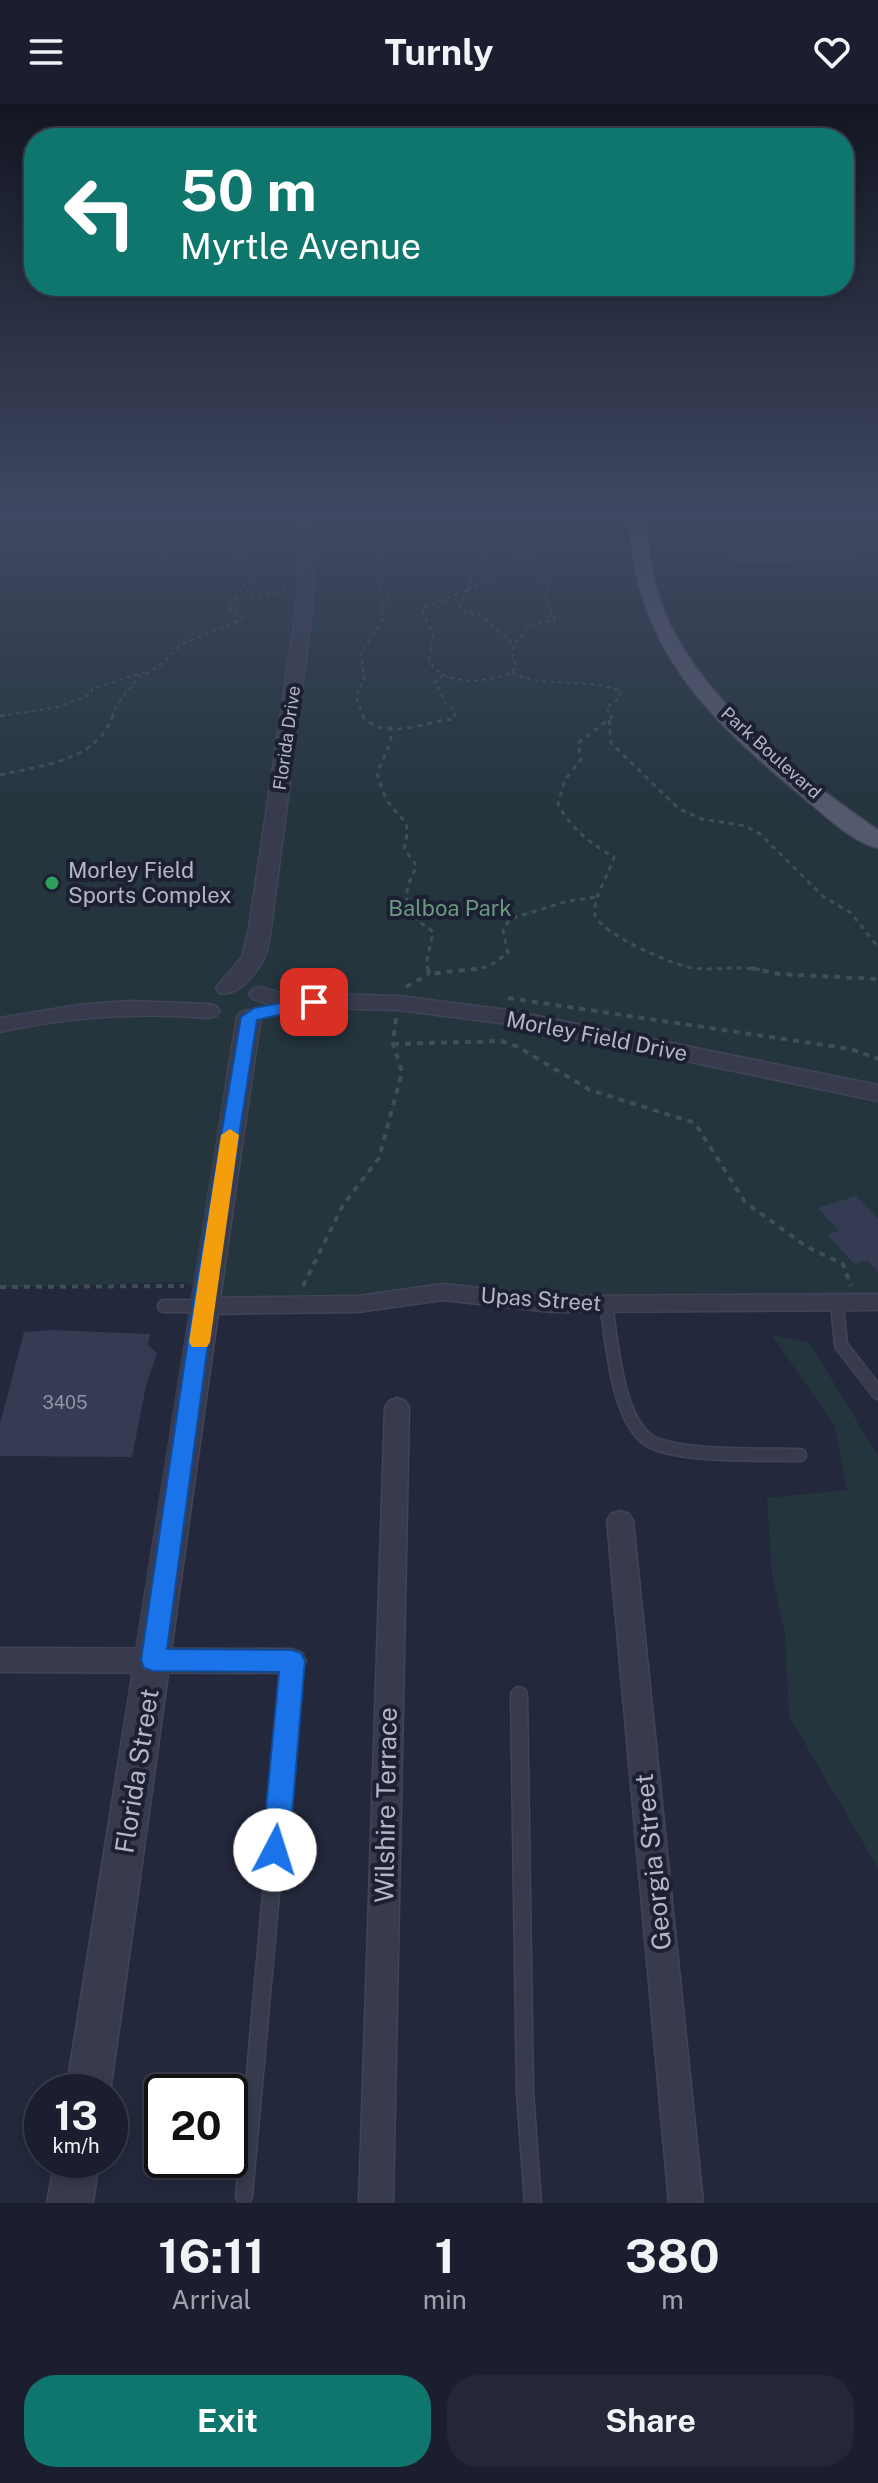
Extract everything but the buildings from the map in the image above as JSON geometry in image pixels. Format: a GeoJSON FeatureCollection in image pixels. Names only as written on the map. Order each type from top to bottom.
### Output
{"type":"FeatureCollection","features":[{"type":"Feature","properties":{"kind":"main road","name":"Park Boulevard"},"geometry":{"type":"LineString","coordinates":[[656,613],[689,668],[717,704],[776,761],[878,841]]}},
{"type":"Feature","properties":{"kind":"main road","name":"Park Boulevard"},"geometry":{"type":"LineString","coordinates":[[679,613],[711,666],[738,700],[798,757],[878,817]]}},
{"type":"Feature","properties":{"kind":"street","name":"Florida Drive"},"geometry":{"type":"LineString","coordinates":[[205,1296],[243,1055],[257,1003],[253,959],[302,613]]}},
{"type":"Feature","properties":{"kind":"street"},"geometry":{"type":"LineString","coordinates":[[217,1003],[253,959]]}},
{"type":"Feature","properties":{"kind":"street"},"geometry":{"type":"LineString","coordinates":[[0,1025],[49,1014],[121,1006],[257,1003],[249,987],[217,1003]]}},
{"type":"Feature","properties":{"kind":"street"},"geometry":{"type":"LineString","coordinates":[[217,1003],[232,1027],[243,1055]]}},
{"type":"Feature","properties":{"kind":"street","name":"Morley Field Drive"},"geometry":{"type":"LineString","coordinates":[[257,1003],[398,1003],[508,1017],[878,1093]]}},
{"type":"Feature","properties":{"kind":"street","name":"Upas Street"},"geometry":{"type":"LineString","coordinates":[[205,1296],[306,1307],[358,1304],[443,1292],[552,1304],[857,1302]]}},
{"type":"Feature","properties":{"kind":"street","name":"Florida Street"},"geometry":{"type":"LineString","coordinates":[[91,2074],[205,1296]]}},
{"type":"Feature","properties":{"kind":"street","name":"Wilshire Terrace"},"geometry":{"type":"LineString","coordinates":[[376,2203],[397,1407]]}},
{"type":"Feature","properties":{"kind":"street","name":"Georgia Street"},"geometry":{"type":"LineString","coordinates":[[620,1521],[686,2203]]}},
{"type":"Feature","properties":{"kind":"street"},"geometry":{"type":"LineString","coordinates":[[0,1660],[292,1661]]}},
{"type":"Feature","properties":{"kind":"street"},"geometry":{"type":"LineString","coordinates":[[70,2203],[74,2178]]}},
{"type":"Feature","properties":{"kind":"lane"},"geometry":{"type":"LineString","coordinates":[[164,1306],[205,1296]]}},
{"type":"Feature","properties":{"kind":"lane"},"geometry":{"type":"LineString","coordinates":[[857,1302],[841,1345],[878,1393]]}},
{"type":"Feature","properties":{"kind":"lane"},"geometry":{"type":"LineString","coordinates":[[606,1304],[624,1399],[636,1425],[648,1440],[670,1448],[800,1455]]}},
{"type":"Feature","properties":{"kind":"lane"},"geometry":{"type":"LineString","coordinates":[[244,2196],[292,1661]]}},
{"type":"Feature","properties":{"kind":"lane"},"geometry":{"type":"LineString","coordinates":[[519,1695],[525,2092],[533,2203]]}},
{"type":"Feature","properties":{"kind":"path"},"geometry":{"type":"LineString","coordinates":[[0,775],[78,757],[110,724],[116,706],[130,686],[182,644],[214,629],[237,624],[243,619],[236,613]]}},
{"type":"Feature","properties":{"kind":"path"},"geometry":{"type":"LineString","coordinates":[[382,613],[383,619],[359,651],[358,664],[364,678],[356,697],[366,721],[374,725],[424,726],[438,720],[454,719],[455,711],[446,704],[435,682],[443,675]]}},
{"type":"Feature","properties":{"kind":"path"},"geometry":{"type":"LineString","coordinates":[[423,613],[432,633],[430,662],[443,675],[459,679],[499,678],[512,673],[544,682],[596,684],[616,688],[620,694],[606,708],[613,714],[609,720],[578,743],[581,759],[565,780],[558,804],[566,820],[589,843],[614,857],[609,875],[597,897],[595,916],[602,925],[627,942],[681,965],[741,966],[779,974],[878,979]]}},
{"type":"Feature","properties":{"kind":"path"},"geometry":{"type":"LineString","coordinates":[[472,613],[482,616],[514,645]]}},
{"type":"Feature","properties":{"kind":"path"},"geometry":{"type":"LineString","coordinates":[[512,673],[516,666],[512,655],[519,633],[535,620],[555,620],[552,613]]}},
{"type":"Feature","properties":{"kind":"path"},"geometry":{"type":"LineString","coordinates":[[0,716],[77,702],[91,694],[92,689],[151,671]]}},
{"type":"Feature","properties":{"kind":"path"},"geometry":{"type":"LineString","coordinates":[[609,720],[611,743],[679,809],[702,819],[746,826],[760,834],[824,897],[851,913],[878,947]]}},
{"type":"Feature","properties":{"kind":"path"},"geometry":{"type":"LineString","coordinates":[[390,726],[391,741],[377,773],[386,799],[407,822],[404,849],[417,866],[407,882],[409,908],[412,915],[433,932],[427,960],[429,974]]}},
{"type":"Feature","properties":{"kind":"path"},"geometry":{"type":"LineString","coordinates":[[306,1307],[301,1290],[343,1205],[379,1158],[402,1072],[393,1044],[398,1003],[405,988],[429,974],[452,970],[473,971],[492,966],[508,953],[503,930],[510,919],[568,901],[597,897]]}},
{"type":"Feature","properties":{"kind":"path"},"geometry":{"type":"LineString","coordinates":[[500,998],[851,1049],[878,1059]]}},
{"type":"Feature","properties":{"kind":"path"},"geometry":{"type":"LineString","coordinates":[[393,1044],[501,1041],[518,1047],[590,1090],[695,1123],[745,1202],[807,1247],[843,1264],[857,1302]]}},
{"type":"Feature","properties":{"kind":"path"},"geometry":{"type":"LineString","coordinates":[[0,1287],[205,1296]]}},
{"type":"Feature","properties":{"kind":"green space","name":"Balboa Park"},"geometry":{"type":"Polygon","coordinates":[[[0,613],[878,613],[878,1297],[225,1302],[181,1282],[0,1288],[0,613]]]}},
{"type":"Feature","properties":{"kind":"green space"},"geometry":{"type":"Polygon","coordinates":[[[772,1335],[809,1342],[878,1456],[878,1868],[789,1716],[785,1634],[772,1574],[767,1498],[847,1490],[835,1427],[772,1335]]]}},
{"type":"Feature","properties":{"kind":"slow traffic"},"geometry":{"type":"LineString","coordinates":[[199,1342],[230,1135]]}},
{"type":"Feature","properties":{"kind":"place","name":"Morley Field Sports Complex"},"geometry":{"type":"Point","coordinates":[52,883]}},
{"type":"Feature","properties":{"kind":"route"},"geometry":{"type":"LineString","coordinates":[[275,1850],[292,1661],[153,1660],[206,1285],[249,1017],[259,1011],[314,1002]]}}]}
